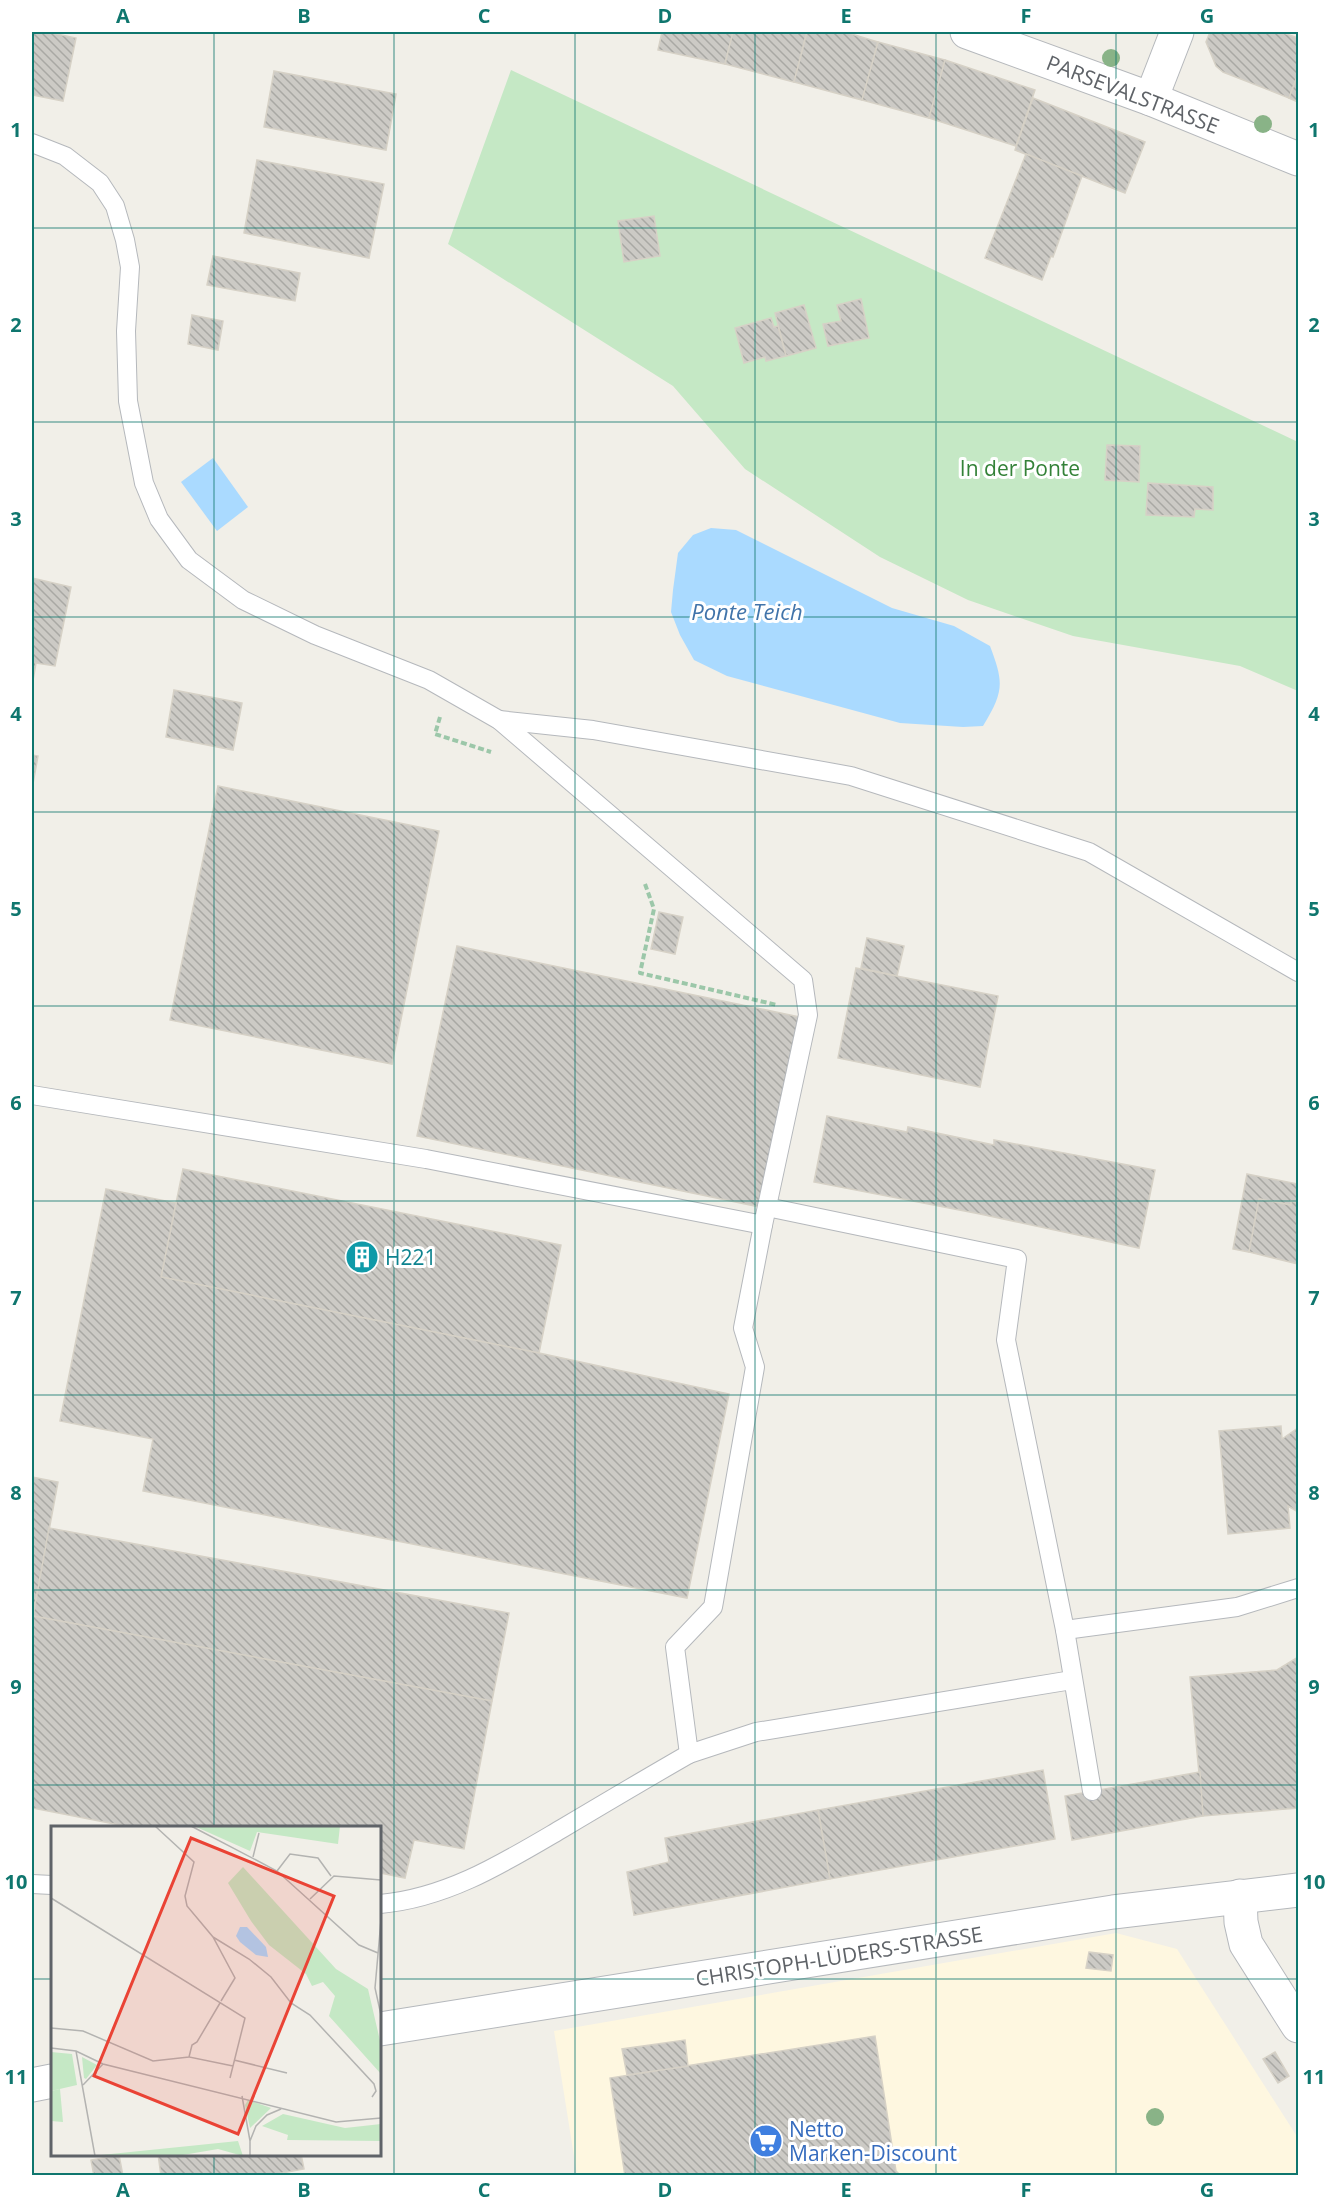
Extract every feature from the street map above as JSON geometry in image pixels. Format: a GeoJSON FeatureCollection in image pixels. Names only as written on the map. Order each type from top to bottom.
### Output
{"type":"FeatureCollection","features":[{"type":"Feature","properties":{"kind":"street","name":"PARSEVALSTRASSE"},"geometry":{"type":"LineString","coordinates":[[967,32],[1150,99],[1299,159]]}},
{"type":"Feature","properties":{"kind":"street"},"geometry":{"type":"LineString","coordinates":[[1150,99],[1177,32]]}},
{"type":"Feature","properties":{"kind":"street","name":"CHRISTOPH-LÜDERS-STRASSE"},"geometry":{"type":"LineString","coordinates":[[381,2029],[1113,1912],[1299,1890]]}},
{"type":"Feature","properties":{"kind":"street"},"geometry":{"type":"LineString","coordinates":[[1240,1896],[1241,1922],[1246,1944],[1299,2026]]}},
{"type":"Feature","properties":{"kind":"street"},"geometry":{"type":"LineString","coordinates":[[32,2085],[51,2081]]}},
{"type":"Feature","properties":{"kind":"lane"},"geometry":{"type":"LineString","coordinates":[[32,143],[65,156],[100,183],[115,206],[130,267],[126,331],[128,401],[144,483],[159,519],[189,560],[243,600],[315,635],[429,680],[499,720],[802,980],[808,1015],[743,1328],[755,1367],[713,1607],[675,1647],[689,1754]]}},
{"type":"Feature","properties":{"kind":"lane"},"geometry":{"type":"LineString","coordinates":[[499,720],[593,730],[863,780],[1089,852],[1299,972]]}},
{"type":"Feature","properties":{"kind":"lane"},"geometry":{"type":"LineString","coordinates":[[32,1095],[1017,1259],[1006,1340],[1065,1630],[1092,1791]]}},
{"type":"Feature","properties":{"kind":"lane"},"geometry":{"type":"LineString","coordinates":[[1065,1630],[1238,1607],[1299,1588]]}},
{"type":"Feature","properties":{"kind":"lane"},"geometry":{"type":"LineString","coordinates":[[381,1904],[447,1890],[485,1874],[689,1754],[756,1732],[1072,1680]]}},
{"type":"Feature","properties":{"kind":"lane"},"geometry":{"type":"LineString","coordinates":[[32,1884],[51,1885]]}},
{"type":"Feature","properties":{"kind":"path"},"geometry":{"type":"LineString","coordinates":[[447,690],[435,734],[492,753]]}},
{"type":"Feature","properties":{"kind":"path"},"geometry":{"type":"LineString","coordinates":[[643,879],[654,909],[640,974],[787,1007],[805,997]]}},
{"type":"Feature","properties":{"kind":"shaded area"},"geometry":{"type":"Polygon","coordinates":[[[1116,1933],[1177,1949],[1298,2138],[1298,2175],[577,2175],[554,2031],[1116,1933]]]}},
{"type":"Feature","properties":{"kind":"green space","name":"In der Ponte"},"geometry":{"type":"Polygon","coordinates":[[[511,70],[1298,442],[1298,691],[1240,666],[1073,636],[968,600],[880,557],[745,469],[673,386],[448,244],[511,70]]]}},
{"type":"Feature","properties":{"kind":"water"},"geometry":{"type":"Polygon","coordinates":[[[213,458],[248,507],[217,531],[181,482],[213,458]]]}},
{"type":"Feature","properties":{"kind":"water","name":"Ponte Teich"},"geometry":{"type":"Polygon","coordinates":[[[711,528],[736,530],[892,608],[954,626],[990,646],[998,669],[1000,687],[995,704],[983,726],[900,723],[727,676],[694,660],[680,635],[671,612],[673,590],[678,553],[693,535],[711,528]]]}},
{"type":"Feature","properties":{"kind":"building"},"geometry":{"type":"Polygon","coordinates":[[[32,32],[47,32],[76,38],[63,101],[32,95],[32,32]]]}},
{"type":"Feature","properties":{"kind":"building"},"geometry":{"type":"Polygon","coordinates":[[[662,32],[733,32],[725,64],[658,50],[662,32]]]}},
{"type":"Feature","properties":{"kind":"building"},"geometry":{"type":"Polygon","coordinates":[[[733,32],[807,32],[794,82],[725,64],[733,32]]]}},
{"type":"Feature","properties":{"kind":"building"},"geometry":{"type":"Polygon","coordinates":[[[807,32],[845,32],[878,42],[862,100],[794,82],[807,32]]]}},
{"type":"Feature","properties":{"kind":"building"},"geometry":{"type":"Polygon","coordinates":[[[1210,32],[1281,32],[1298,38],[1298,74],[1289,98],[1223,72],[1216,66],[1206,42],[1210,32]]]}},
{"type":"Feature","properties":{"kind":"building"},"geometry":{"type":"Polygon","coordinates":[[[878,42],[945,60],[929,118],[862,100],[878,42]]]}},
{"type":"Feature","properties":{"kind":"building"},"geometry":{"type":"Polygon","coordinates":[[[945,60],[1035,90],[1016,146],[929,118],[945,60]]]}},
{"type":"Feature","properties":{"kind":"building"},"geometry":{"type":"Polygon","coordinates":[[[274,71],[396,94],[386,150],[264,127],[274,71]]]}},
{"type":"Feature","properties":{"kind":"building"},"geometry":{"type":"Polygon","coordinates":[[[1298,74],[1298,102],[1289,98],[1298,74]]]}},
{"type":"Feature","properties":{"kind":"building"},"geometry":{"type":"Polygon","coordinates":[[[1033,98],[1145,142],[1125,193],[1015,150],[1033,98]]]}},
{"type":"Feature","properties":{"kind":"building"},"geometry":{"type":"Polygon","coordinates":[[[1026,154],[1082,176],[1053,257],[1051,256],[1042,280],[985,258],[1026,154]]]}},
{"type":"Feature","properties":{"kind":"building"},"geometry":{"type":"Polygon","coordinates":[[[257,160],[384,184],[369,258],[244,233],[257,160]]]}},
{"type":"Feature","properties":{"kind":"building"},"geometry":{"type":"Polygon","coordinates":[[[654,216],[660,256],[624,262],[618,221],[654,216]]]}},
{"type":"Feature","properties":{"kind":"building"},"geometry":{"type":"Polygon","coordinates":[[[213,256],[300,273],[295,301],[207,285],[213,256]]]}},
{"type":"Feature","properties":{"kind":"building"},"geometry":{"type":"Polygon","coordinates":[[[861,299],[869,338],[828,346],[823,324],[841,321],[837,305],[861,299]]]}},
{"type":"Feature","properties":{"kind":"building"},"geometry":{"type":"Polygon","coordinates":[[[804,305],[816,348],[786,356],[775,313],[804,305]]]}},
{"type":"Feature","properties":{"kind":"building"},"geometry":{"type":"Polygon","coordinates":[[[192,315],[223,321],[218,350],[188,344],[192,315]]]}},
{"type":"Feature","properties":{"kind":"building"},"geometry":{"type":"Polygon","coordinates":[[[771,318],[774,327],[778,326],[786,356],[766,361],[765,357],[744,363],[735,328],[771,318]]]}},
{"type":"Feature","properties":{"kind":"building"},"geometry":{"type":"Polygon","coordinates":[[[1107,445],[1140,446],[1139,482],[1105,480],[1107,445]]]}},
{"type":"Feature","properties":{"kind":"building"},"geometry":{"type":"Polygon","coordinates":[[[1148,483],[1213,487],[1213,510],[1195,509],[1194,517],[1146,515],[1148,483]]]}},
{"type":"Feature","properties":{"kind":"building"},"geometry":{"type":"Polygon","coordinates":[[[32,578],[71,587],[55,666],[36,663],[32,686],[32,578]]]}},
{"type":"Feature","properties":{"kind":"building"},"geometry":{"type":"Polygon","coordinates":[[[174,690],[242,703],[233,750],[166,737],[174,690]]]}},
{"type":"Feature","properties":{"kind":"building"},"geometry":{"type":"Polygon","coordinates":[[[32,755],[38,756],[32,789],[32,755]]]}},
{"type":"Feature","properties":{"kind":"building"},"geometry":{"type":"Polygon","coordinates":[[[218,786],[439,831],[392,1064],[170,1020],[218,786]]]}},
{"type":"Feature","properties":{"kind":"building"},"geometry":{"type":"Polygon","coordinates":[[[659,912],[683,917],[675,954],[651,949],[659,912]]]}},
{"type":"Feature","properties":{"kind":"building"},"geometry":{"type":"Polygon","coordinates":[[[867,938],[904,946],[897,976],[861,968],[867,938]]]}},
{"type":"Feature","properties":{"kind":"building"},"geometry":{"type":"Polygon","coordinates":[[[457,946],[800,1017],[760,1207],[417,1136],[457,946]]]}},
{"type":"Feature","properties":{"kind":"building"},"geometry":{"type":"Polygon","coordinates":[[[856,968],[998,996],[980,1087],[838,1058],[856,968]]]}},
{"type":"Feature","properties":{"kind":"building"},"geometry":{"type":"Polygon","coordinates":[[[827,1116],[907,1132],[908,1127],[994,1145],[994,1140],[1155,1170],[1139,1248],[814,1182],[827,1116]]]}},
{"type":"Feature","properties":{"kind":"building","name":"H221"},"geometry":{"type":"Polygon","coordinates":[[[183,1169],[561,1245],[539,1353],[161,1277],[183,1169]]]}},
{"type":"Feature","properties":{"kind":"building"},"geometry":{"type":"Polygon","coordinates":[[[1247,1174],[1298,1184],[1298,1203],[1291,1201],[1291,1205],[1259,1199],[1249,1252],[1233,1249],[1247,1174]]]}},
{"type":"Feature","properties":{"kind":"building"},"geometry":{"type":"Polygon","coordinates":[[[106,1189],[176,1203],[161,1277],[539,1353],[729,1394],[687,1598],[143,1491],[153,1439],[60,1421],[106,1189]]]}},
{"type":"Feature","properties":{"kind":"building"},"geometry":{"type":"Polygon","coordinates":[[[1259,1199],[1291,1205],[1291,1201],[1298,1203],[1298,1264],[1249,1252],[1259,1199]]]}},
{"type":"Feature","properties":{"kind":"building"},"geometry":{"type":"Polygon","coordinates":[[[1281,1426],[1282,1439],[1298,1428],[1298,1512],[1288,1506],[1290,1528],[1228,1534],[1219,1431],[1281,1426]]]}},
{"type":"Feature","properties":{"kind":"building"},"geometry":{"type":"Polygon","coordinates":[[[32,1477],[58,1482],[32,1622],[32,1477]]]}},
{"type":"Feature","properties":{"kind":"building"},"geometry":{"type":"Polygon","coordinates":[[[49,1528],[509,1613],[492,1701],[33,1616],[49,1528]]]}},
{"type":"Feature","properties":{"kind":"building"},"geometry":{"type":"Polygon","coordinates":[[[33,1616],[492,1701],[464,1849],[414,1840],[405,1878],[381,1873],[381,1826],[125,1826],[32,1808],[33,1616]]]}},
{"type":"Feature","properties":{"kind":"building"},"geometry":{"type":"Polygon","coordinates":[[[1298,1657],[1298,1808],[1203,1816],[1190,1677],[1277,1670],[1298,1657]]]}},
{"type":"Feature","properties":{"kind":"building"},"geometry":{"type":"Polygon","coordinates":[[[1043,1770],[1055,1839],[830,1879],[818,1810],[1043,1770]]]}},
{"type":"Feature","properties":{"kind":"building"},"geometry":{"type":"Polygon","coordinates":[[[1200,1772],[1203,1816],[1072,1840],[1065,1796],[1200,1772]]]}},
{"type":"Feature","properties":{"kind":"building"},"geometry":{"type":"Polygon","coordinates":[[[818,1810],[830,1879],[634,1915],[627,1872],[669,1862],[665,1838],[818,1810]]]}},
{"type":"Feature","properties":{"kind":"building"},"geometry":{"type":"Polygon","coordinates":[[[1089,1952],[1113,1955],[1111,1971],[1086,1968],[1089,1952]]]}},
{"type":"Feature","properties":{"kind":"building"},"geometry":{"type":"Polygon","coordinates":[[[875,2036],[896,2171],[901,2176],[625,2176],[610,2078],[875,2036]]]}},
{"type":"Feature","properties":{"kind":"building"},"geometry":{"type":"Polygon","coordinates":[[[685,2040],[688,2066],[627,2075],[622,2049],[685,2040]]]}},
{"type":"Feature","properties":{"kind":"building"},"geometry":{"type":"Polygon","coordinates":[[[1275,2052],[1289,2076],[1278,2083],[1263,2059],[1275,2052]]]}},
{"type":"Feature","properties":{"kind":"building"},"geometry":{"type":"Polygon","coordinates":[[[119,2156],[123,2176],[94,2176],[91,2160],[119,2156]]]}},
{"type":"Feature","properties":{"kind":"building"},"geometry":{"type":"Polygon","coordinates":[[[158,2156],[301,2156],[304,2169],[266,2176],[161,2176],[158,2156]]]}},
{"type":"Feature","properties":{"kind":"place","name":"H221"},"geometry":{"type":"Point","coordinates":[362,1257]}},
{"type":"Feature","properties":{"kind":"place","name":"Netto Marken-Discount"},"geometry":{"type":"Point","coordinates":[766,2141]}}]}
